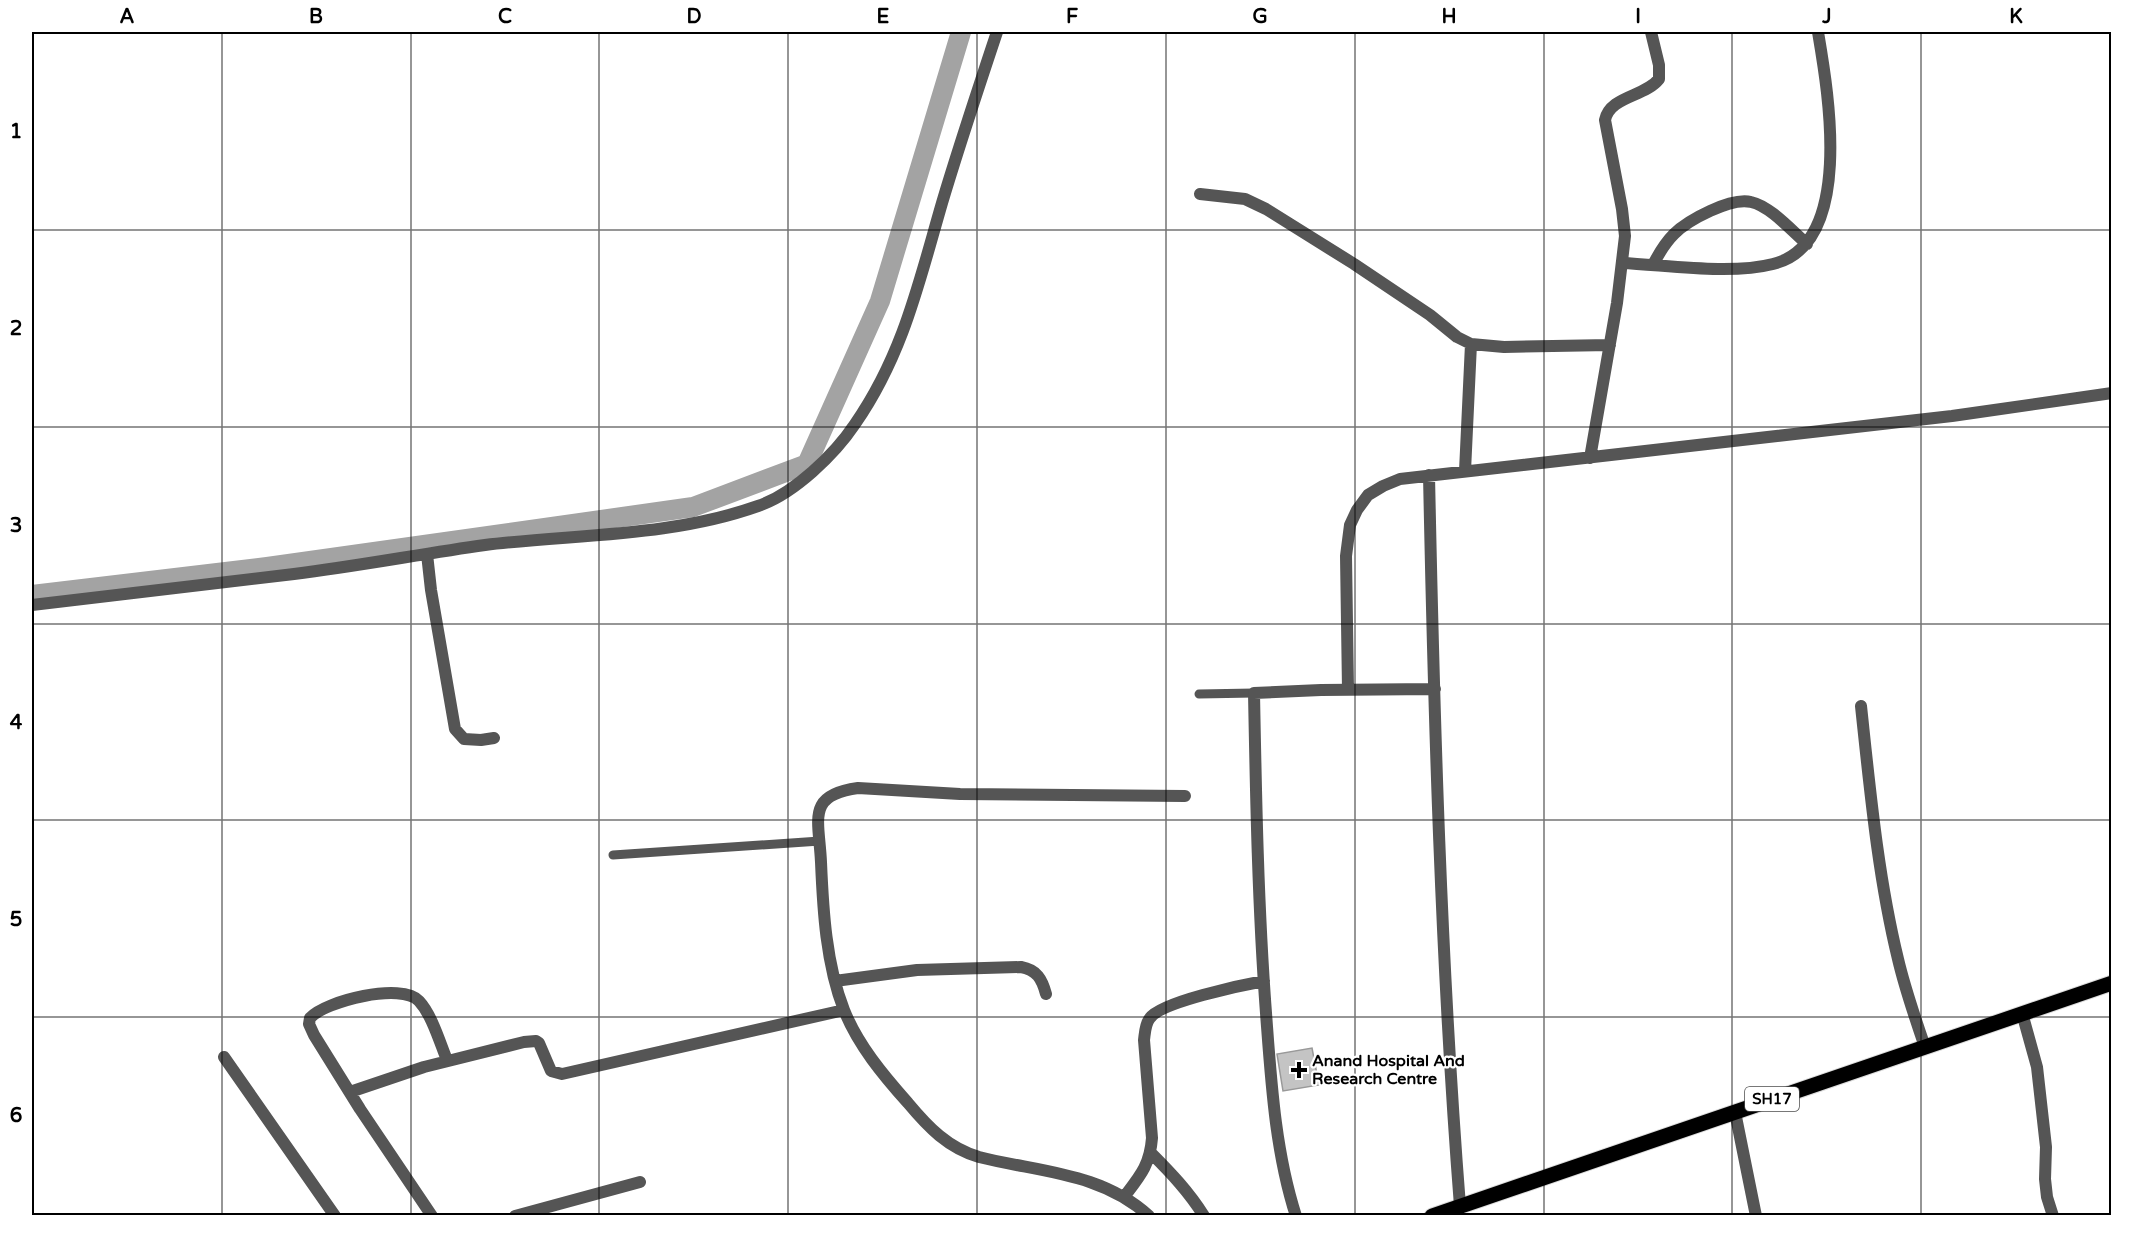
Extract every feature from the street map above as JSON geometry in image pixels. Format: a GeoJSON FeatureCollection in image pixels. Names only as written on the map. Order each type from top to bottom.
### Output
{"type":"FeatureCollection","features":[{"type":"Feature","properties":{"kind":"main road","name":"SH17"},"geometry":{"type":"LineString","coordinates":[[1432,1215],[1461,1211],[1735,1112],[2112,983]]}},
{"type":"Feature","properties":{"kind":"street"},"geometry":{"type":"LineString","coordinates":[[32,606],[294,574],[486,545],[655,528],[740,512],[780,496],[825,459],[854,426],[878,388],[894,355],[908,321],[952,168],[997,32]]}},
{"type":"Feature","properties":{"kind":"street"},"geometry":{"type":"LineString","coordinates":[[1590,458],[1610,345],[1624,236],[1622,210],[1605,120],[1607,112],[1614,105],[1648,89],[1659,79],[1659,65],[1651,32]]}},
{"type":"Feature","properties":{"kind":"street"},"geometry":{"type":"LineString","coordinates":[[1622,262],[1728,269],[1774,264],[1799,253],[1807,244],[1822,210],[1832,147],[1827,86],[1818,32]]}},
{"type":"Feature","properties":{"kind":"street"},"geometry":{"type":"LineString","coordinates":[[1200,194],[1245,199],[1266,209],[1354,264],[1430,315],[1457,337],[1471,344],[1487,347],[1610,345]]}},
{"type":"Feature","properties":{"kind":"street"},"geometry":{"type":"LineString","coordinates":[[1653,264],[1664,244],[1688,222],[1738,202],[1750,201],[1762,207],[1807,244]]}},
{"type":"Feature","properties":{"kind":"street"},"geometry":{"type":"LineString","coordinates":[[1466,471],[1471,344]]}},
{"type":"Feature","properties":{"kind":"street"},"geometry":{"type":"LineString","coordinates":[[1348,690],[1346,556],[1350,525],[1368,495],[1400,479],[1940,418],[2112,393]]}},
{"type":"Feature","properties":{"kind":"street"},"geometry":{"type":"LineString","coordinates":[[1429,475],[1444,971],[1461,1211]]}},
{"type":"Feature","properties":{"kind":"street"},"geometry":{"type":"LineString","coordinates":[[427,554],[455,729],[464,739],[494,738]]}},
{"type":"Feature","properties":{"kind":"street"},"geometry":{"type":"LineString","coordinates":[[1296,1215],[1281,1153],[1273,1095],[1257,843],[1254,693],[1435,689]]}},
{"type":"Feature","properties":{"kind":"street"},"geometry":{"type":"LineString","coordinates":[[1861,706],[1877,839],[1896,948],[1908,996],[1925,1047]]}},
{"type":"Feature","properties":{"kind":"street"},"geometry":{"type":"LineString","coordinates":[[1149,1215],[1108,1188],[1078,1177],[962,1151],[942,1139],[924,1122],[882,1074],[857,1036],[844,1010],[835,981],[830,959],[822,889],[819,818],[821,803],[829,795],[842,790],[858,788],[960,794],[1185,796]]}},
{"type":"Feature","properties":{"kind":"street"},"geometry":{"type":"LineString","coordinates":[[835,981],[917,970],[1021,967],[1030,968],[1037,973],[1046,994]]}},
{"type":"Feature","properties":{"kind":"street"},"geometry":{"type":"LineString","coordinates":[[1124,1197],[1146,1167],[1151,1154],[1144,1040],[1145,1028],[1150,1017],[1161,1009],[1176,1004],[1236,986],[1264,981]]}},
{"type":"Feature","properties":{"kind":"street"},"geometry":{"type":"LineString","coordinates":[[432,1215],[350,1092],[311,1029],[310,1018],[323,1008],[374,995],[410,994],[419,1000],[426,1012],[447,1060]]}},
{"type":"Feature","properties":{"kind":"street"},"geometry":{"type":"LineString","coordinates":[[350,1092],[447,1060],[524,1042],[536,1041],[543,1048],[551,1071],[562,1074],[844,1010]]}},
{"type":"Feature","properties":{"kind":"street"},"geometry":{"type":"LineString","coordinates":[[2022,1013],[2037,1067],[2043,1104],[2046,1188],[2053,1215]]}},
{"type":"Feature","properties":{"kind":"street"},"geometry":{"type":"LineString","coordinates":[[224,1057],[335,1215]]}},
{"type":"Feature","properties":{"kind":"street"},"geometry":{"type":"LineString","coordinates":[[1735,1112],[1756,1215]]}},
{"type":"Feature","properties":{"kind":"street"},"geometry":{"type":"LineString","coordinates":[[1151,1154],[1173,1174],[1204,1215]]}},
{"type":"Feature","properties":{"kind":"street"},"geometry":{"type":"LineString","coordinates":[[515,1215],[640,1182]]}},
{"type":"Feature","properties":{"kind":"lane"},"geometry":{"type":"LineString","coordinates":[[1199,694],[1254,693]]}},
{"type":"Feature","properties":{"kind":"lane"},"geometry":{"type":"LineString","coordinates":[[613,855],[820,841]]}},
{"type":"Feature","properties":{"kind":"building"},"geometry":{"type":"Polygon","coordinates":[[[1312,1048],[1319,1085],[1283,1091],[1277,1054],[1312,1048]]]}},
{"type":"Feature","properties":{"kind":"waterway"},"geometry":{"type":"LineString","coordinates":[[32,595],[267,567],[693,507],[807,464],[880,301],[961,32]]}},
{"type":"Feature","properties":{"kind":"place","name":"Anand Hospital And Research Centre"},"geometry":{"type":"Point","coordinates":[1299,1070]}}]}
